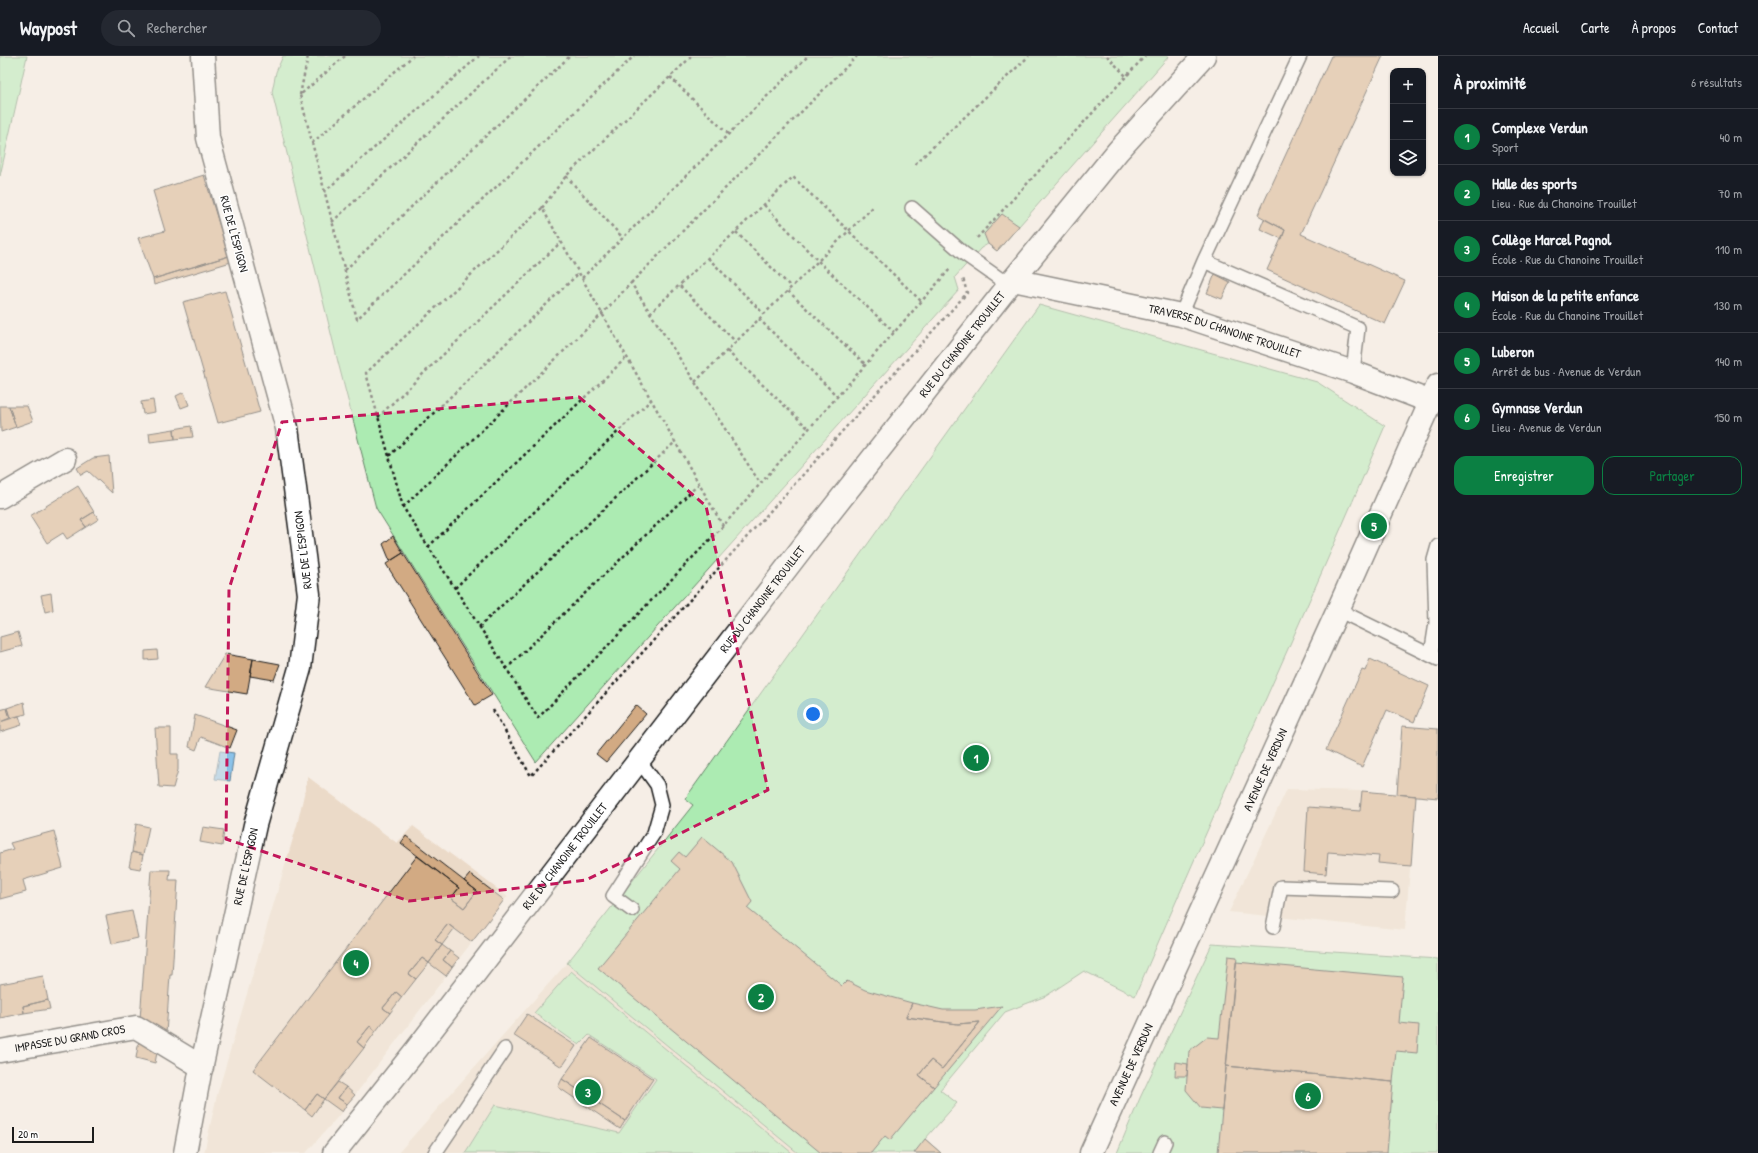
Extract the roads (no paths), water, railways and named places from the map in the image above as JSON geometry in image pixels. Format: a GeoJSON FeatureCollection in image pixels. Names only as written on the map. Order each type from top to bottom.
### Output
{"type":"FeatureCollection","features":[{"type":"Feature","properties":{"kind":"street","name":"RUE DE L'ESPIGON"},"geometry":{"type":"LineString","coordinates":[[185,1153],[201,1070],[255,825],[300,668],[309,594],[287,428],[208,138],[203,56]]}},
{"type":"Feature","properties":{"kind":"street","name":"RUE DU CHANOINE TROUILLET"},"geometry":{"type":"LineString","coordinates":[[334,1153],[425,1038],[809,539],[1013,280],[1118,151],[1204,56]]}},
{"type":"Feature","properties":{"kind":"street","name":"TRAVERSE DU CHANOINE TROUILLET"},"geometry":{"type":"LineString","coordinates":[[1013,280],[1181,315],[1353,372],[1434,393]]}},
{"type":"Feature","properties":{"kind":"street","name":"AVENUE DE VERDUN"},"geometry":{"type":"LineString","coordinates":[[1091,1153],[1338,610],[1434,393]]}},
{"type":"Feature","properties":{"kind":"street"},"geometry":{"type":"LineString","coordinates":[[0,497],[66,459]]}},
{"type":"Feature","properties":{"kind":"street","name":"IMPASSE DU GRAND CROS"},"geometry":{"type":"LineString","coordinates":[[0,1051],[136,1027],[201,1070]]}},
{"type":"Feature","properties":{"kind":"lane"},"geometry":{"type":"LineString","coordinates":[[1181,315],[1204,261],[1300,56]]}},
{"type":"Feature","properties":{"kind":"lane"},"geometry":{"type":"LineString","coordinates":[[912,208],[961,255],[1000,279],[1013,280]]}},
{"type":"Feature","properties":{"kind":"lane"},"geometry":{"type":"LineString","coordinates":[[1204,261],[1358,328],[1353,372]]}},
{"type":"Feature","properties":{"kind":"lane"},"geometry":{"type":"LineString","coordinates":[[1338,610],[1434,657],[1436,624],[1434,560],[1438,546]]}},
{"type":"Feature","properties":{"kind":"lane"},"geometry":{"type":"LineString","coordinates":[[632,910],[613,896],[654,833],[662,805],[657,785],[639,760]]}},
{"type":"Feature","properties":{"kind":"lane"},"geometry":{"type":"LineString","coordinates":[[1273,927],[1281,887],[1392,891]]}},
{"type":"Feature","properties":{"kind":"lane"},"geometry":{"type":"LineString","coordinates":[[435,1153],[505,1049]]}},
{"type":"Feature","properties":{"kind":"water"},"geometry":{"type":"Polygon","coordinates":[[[220,751],[234,753],[230,781],[215,779],[220,751]]]}},
{"type":"Feature","properties":{"kind":"place","name":"Luberon"},"geometry":{"type":"Point","coordinates":[1374,526]}},
{"type":"Feature","properties":{"kind":"place","name":"Complexe Verdun"},"geometry":{"type":"Point","coordinates":[976,758]}},
{"type":"Feature","properties":{"kind":"place","name":"Maison de la petite enfance"},"geometry":{"type":"Point","coordinates":[356,963]}},
{"type":"Feature","properties":{"kind":"place","name":"Halle des sports"},"geometry":{"type":"Point","coordinates":[761,997]}},
{"type":"Feature","properties":{"kind":"place","name":"Collège Marcel Pagnol"},"geometry":{"type":"Point","coordinates":[588,1092]}},
{"type":"Feature","properties":{"kind":"place","name":"Gymnase Verdun"},"geometry":{"type":"Point","coordinates":[1308,1096]}}]}
